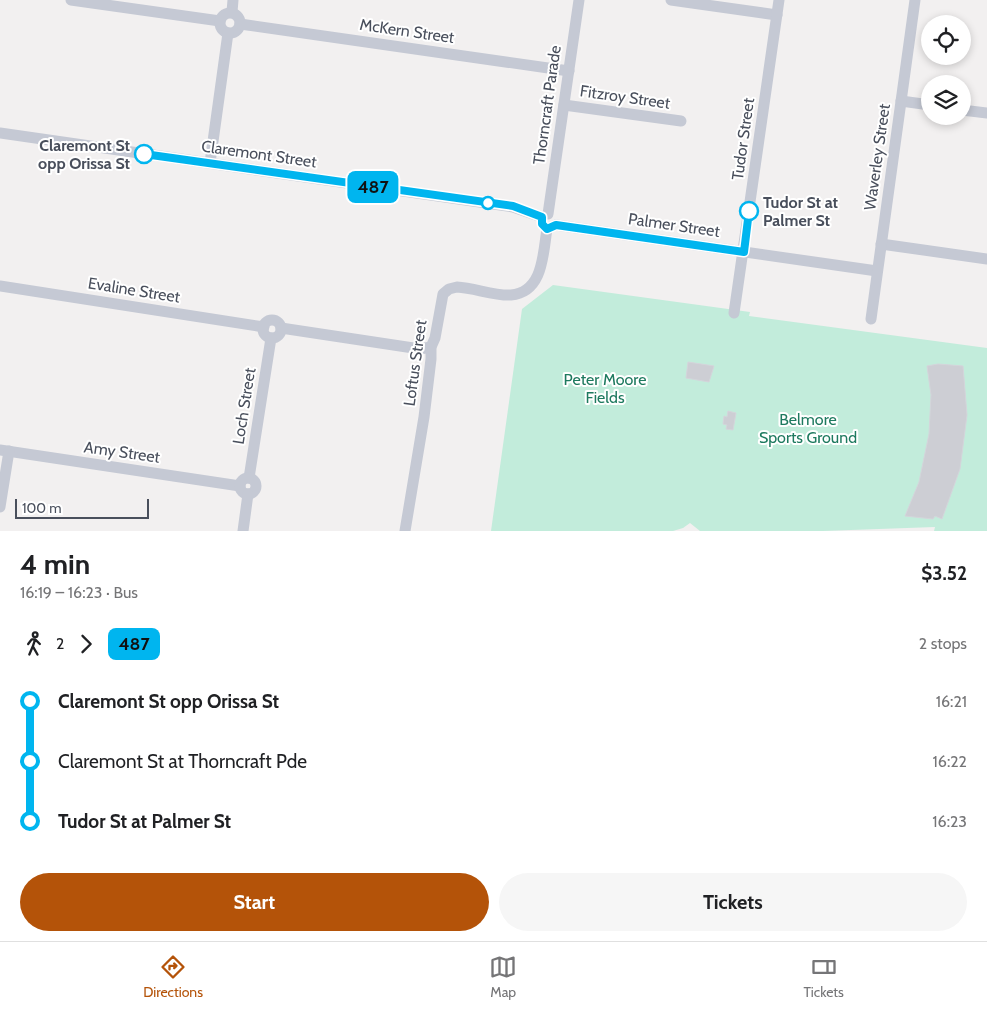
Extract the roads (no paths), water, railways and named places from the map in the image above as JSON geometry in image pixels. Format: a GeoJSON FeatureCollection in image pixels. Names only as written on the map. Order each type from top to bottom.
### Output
{"type":"FeatureCollection","features":[{"type":"Feature","properties":{"kind":"street"},"geometry":{"type":"LineString","coordinates":[[71,0],[220,21]]}},
{"type":"Feature","properties":{"kind":"street"},"geometry":{"type":"LineString","coordinates":[[232,12],[234,0]]}},
{"type":"Feature","properties":{"kind":"street","name":"Thorncraft Parade"},"geometry":{"type":"LineString","coordinates":[[545,216],[564,105],[579,0]]}},
{"type":"Feature","properties":{"kind":"street"},"geometry":{"type":"LineString","coordinates":[[670,0],[778,15]]}},
{"type":"Feature","properties":{"kind":"street","name":"Tudor Street"},"geometry":{"type":"LineString","coordinates":[[734,312],[780,0]]}},
{"type":"Feature","properties":{"kind":"street","name":"Waverley Street"},"geometry":{"type":"LineString","coordinates":[[871,319],[916,0]]}},
{"type":"Feature","properties":{"kind":"street"},"geometry":{"type":"LineString","coordinates":[[232,12],[239,18],[240,24],[237,30],[228,33],[221,27],[220,21],[225,13],[232,12]]}},
{"type":"Feature","properties":{"kind":"street","name":"McKern Street"},"geometry":{"type":"LineString","coordinates":[[240,24],[569,71]]}},
{"type":"Feature","properties":{"kind":"street"},"geometry":{"type":"LineString","coordinates":[[210,163],[228,33]]}},
{"type":"Feature","properties":{"kind":"street"},"geometry":{"type":"LineString","coordinates":[[901,101],[921,104]]}},
{"type":"Feature","properties":{"kind":"street","name":"Fitzroy Street"},"geometry":{"type":"LineString","coordinates":[[564,105],[681,122]]}},
{"type":"Feature","properties":{"kind":"street"},"geometry":{"type":"LineString","coordinates":[[971,111],[987,113]]}},
{"type":"Feature","properties":{"kind":"street","name":"Claremont Street"},"geometry":{"type":"LineString","coordinates":[[0,133],[513,206],[545,216]]}},
{"type":"Feature","properties":{"kind":"street"},"geometry":{"type":"LineString","coordinates":[[545,216],[542,224],[551,227]]}},
{"type":"Feature","properties":{"kind":"street","name":"Palmer Street"},"geometry":{"type":"LineString","coordinates":[[551,227],[877,271]]}},
{"type":"Feature","properties":{"kind":"street","name":"Loftus Street"},"geometry":{"type":"LineString","coordinates":[[405,531],[424,417],[432,359],[431,347],[435,338],[441,301],[449,288],[462,287],[511,295],[532,284],[540,272],[551,227]]}},
{"type":"Feature","properties":{"kind":"street"},"geometry":{"type":"LineString","coordinates":[[881,244],[987,259]]}},
{"type":"Feature","properties":{"kind":"street","name":"Evaline Street"},"geometry":{"type":"LineString","coordinates":[[0,286],[264,327]]}},
{"type":"Feature","properties":{"kind":"street"},"geometry":{"type":"LineString","coordinates":[[281,328],[278,336],[271,338],[266,335],[264,327],[267,322],[273,320],[281,328],[425,349],[431,347]]}},
{"type":"Feature","properties":{"kind":"street","name":"Loch Street"},"geometry":{"type":"LineString","coordinates":[[249,478],[271,338]]}},
{"type":"Feature","properties":{"kind":"street"},"geometry":{"type":"LineString","coordinates":[[0,507],[4,451]]}},
{"type":"Feature","properties":{"kind":"street","name":"Amy Street"},"geometry":{"type":"LineString","coordinates":[[4,451],[240,486]]}},
{"type":"Feature","properties":{"kind":"street"},"geometry":{"type":"LineString","coordinates":[[249,478],[256,486],[253,492],[248,494],[241,491],[240,486],[243,480],[249,478]]}},
{"type":"Feature","properties":{"kind":"street"},"geometry":{"type":"LineString","coordinates":[[242,531],[248,494]]}},
{"type":"Feature","properties":{"kind":"place","name":"Claremont St opp Orissa St"},"geometry":{"type":"Point","coordinates":[144,154]}},
{"type":"Feature","properties":{"kind":"place","name":"Tudor St at Palmer St"},"geometry":{"type":"Point","coordinates":[749,211]}},
{"type":"Feature","properties":{"kind":"park label","name":"Peter Moore Fields"},"geometry":{"type":"Point","coordinates":[605,388]}},
{"type":"Feature","properties":{"kind":"park label","name":"Belmore Sports Ground"},"geometry":{"type":"Point","coordinates":[808,428]}}]}
